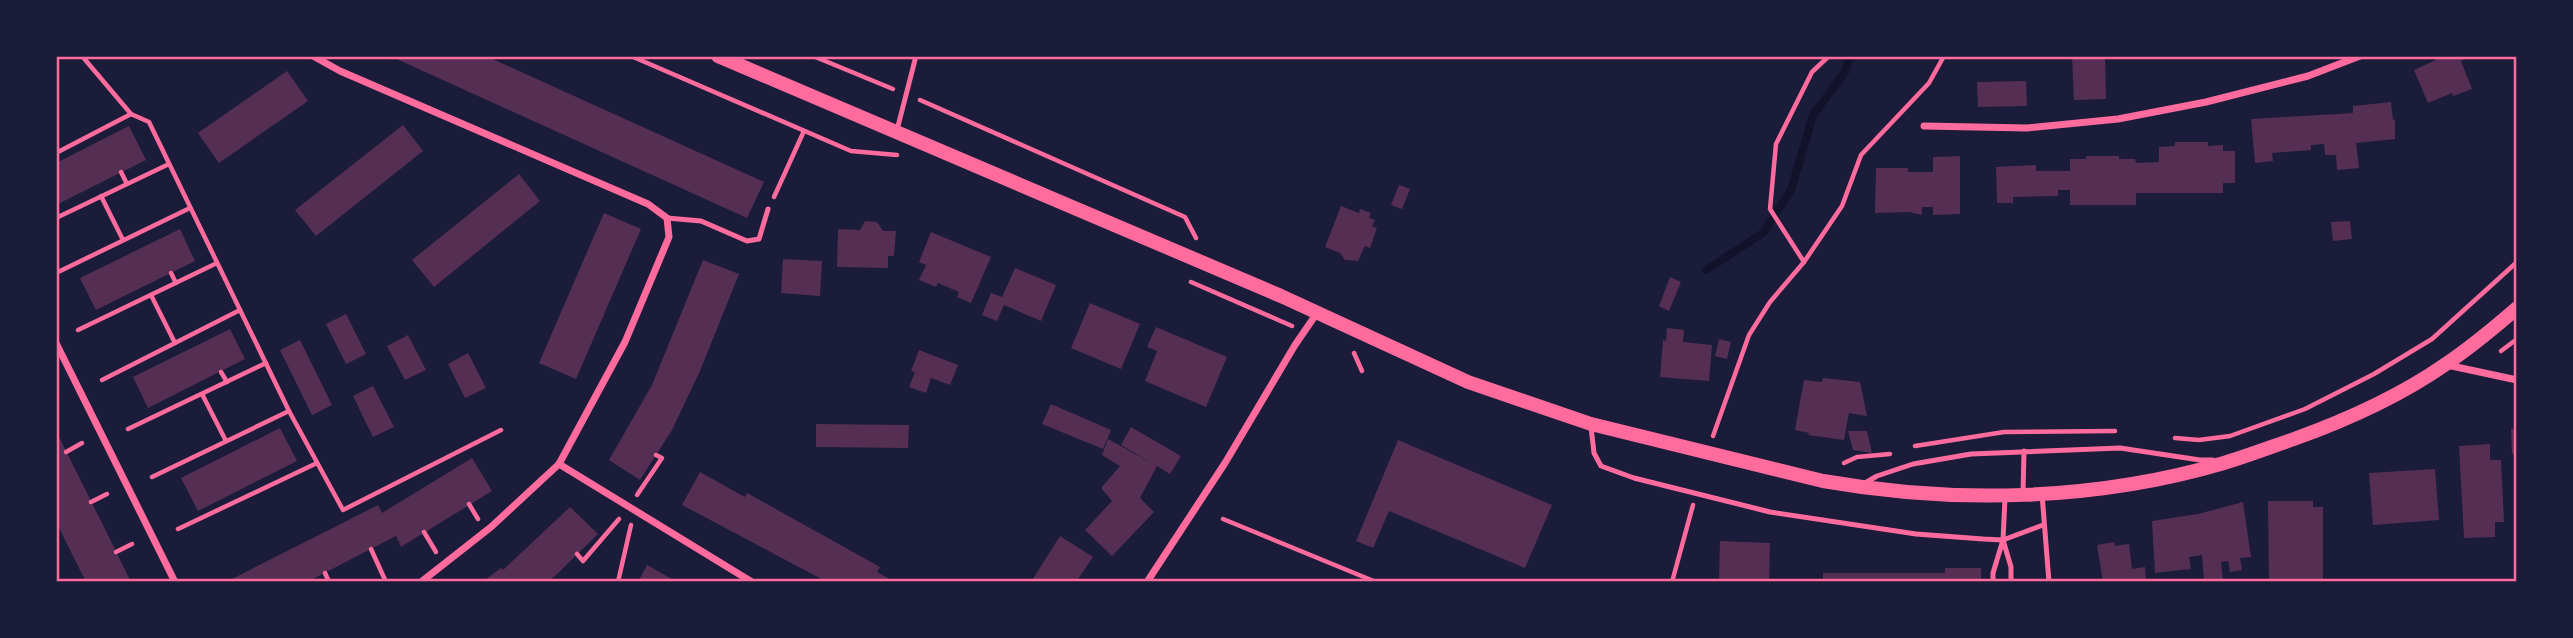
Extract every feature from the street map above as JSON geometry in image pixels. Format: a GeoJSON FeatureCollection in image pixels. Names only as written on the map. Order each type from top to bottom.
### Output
{"type":"FeatureCollection","features":[{"type":"Feature","properties":{"kind":"main road"},"geometry":{"type":"LineString","coordinates":[[718,56],[1317,313],[1468,382],[1591,424],[1823,481],[1858,487],[1915,494],[2042,493],[2111,487],[2151,480],[2241,458],[2336,424],[2411,386],[2446,365],[2517,308]]}},
{"type":"Feature","properties":{"kind":"street"},"geometry":{"type":"LineString","coordinates":[[313,56],[340,71],[648,204],[667,218],[669,237],[625,342],[559,464],[491,527],[421,582]]}},
{"type":"Feature","properties":{"kind":"street"},"geometry":{"type":"LineString","coordinates":[[1924,126],[2027,128],[2118,120],[2206,102],[2308,76],[2360,56]]}},
{"type":"Feature","properties":{"kind":"street"},"geometry":{"type":"LineString","coordinates":[[1147,582],[1225,463],[1317,313]]}},
{"type":"Feature","properties":{"kind":"street"},"geometry":{"type":"LineString","coordinates":[[56,344],[175,582]]}},
{"type":"Feature","properties":{"kind":"street"},"geometry":{"type":"LineString","coordinates":[[2446,365],[2517,380]]}},
{"type":"Feature","properties":{"kind":"street"},"geometry":{"type":"LineString","coordinates":[[559,464],[752,582]]}},
{"type":"Feature","properties":{"kind":"lane"},"geometry":{"type":"LineString","coordinates":[[896,133],[916,56]]}},
{"type":"Feature","properties":{"kind":"lane"},"geometry":{"type":"LineString","coordinates":[[667,218],[701,221],[747,241],[759,239],[768,209]]}},
{"type":"Feature","properties":{"kind":"lane"},"geometry":{"type":"LineString","coordinates":[[1591,424],[1594,453],[1601,466],[1634,478],[1770,512],[1916,534],[2003,540],[2043,526]]}},
{"type":"Feature","properties":{"kind":"lane"},"geometry":{"type":"LineString","coordinates":[[1858,487],[1877,476],[1913,464],[1960,456],[2024,451],[2120,448],[2200,460],[2241,458]]}},
{"type":"Feature","properties":{"kind":"lane"},"geometry":{"type":"LineString","coordinates":[[2024,451],[2024,494]]}},
{"type":"Feature","properties":{"kind":"lane"},"geometry":{"type":"LineString","coordinates":[[2042,493],[2049,582]]}},
{"type":"Feature","properties":{"kind":"lane"},"geometry":{"type":"LineString","coordinates":[[1993,582],[2003,540],[2005,495]]}},
{"type":"Feature","properties":{"kind":"lane"},"geometry":{"type":"LineString","coordinates":[[2003,540],[2011,567],[2011,582]]}},
{"type":"Feature","properties":{"kind":"path"},"geometry":{"type":"LineString","coordinates":[[82,56],[131,114],[149,122],[289,411],[343,510],[501,430]]}},
{"type":"Feature","properties":{"kind":"path"},"geometry":{"type":"LineString","coordinates":[[631,56],[851,152]]}},
{"type":"Feature","properties":{"kind":"path"},"geometry":{"type":"LineString","coordinates":[[813,56],[944,109],[1185,217]]}},
{"type":"Feature","properties":{"kind":"path"},"geometry":{"type":"LineString","coordinates":[[1804,262],[1770,209],[1776,144],[1812,72],[1829,56]]}},
{"type":"Feature","properties":{"kind":"path"},"geometry":{"type":"LineString","coordinates":[[1715,431],[1749,335],[1770,302],[1804,262],[1842,206],[1861,155],[1929,83],[1944,56]]}},
{"type":"Feature","properties":{"kind":"path"},"geometry":{"type":"LineString","coordinates":[[1913,101],[1913,108]]}},
{"type":"Feature","properties":{"kind":"path"},"geometry":{"type":"LineString","coordinates":[[56,153],[131,114]]}},
{"type":"Feature","properties":{"kind":"path"},"geometry":{"type":"LineString","coordinates":[[768,209],[804,131]]}},
{"type":"Feature","properties":{"kind":"path"},"geometry":{"type":"LineString","coordinates":[[56,218],[169,164]]}},
{"type":"Feature","properties":{"kind":"path"},"geometry":{"type":"LineString","coordinates":[[121,172],[127,184]]}},
{"type":"Feature","properties":{"kind":"path"},"geometry":{"type":"LineString","coordinates":[[101,196],[123,240]]}},
{"type":"Feature","properties":{"kind":"path"},"geometry":{"type":"LineString","coordinates":[[56,273],[190,208]]}},
{"type":"Feature","properties":{"kind":"path"},"geometry":{"type":"LineString","coordinates":[[2165,438],[2199,440],[2230,436],[2305,409],[2374,374],[2432,339],[2517,262]]}},
{"type":"Feature","properties":{"kind":"path"},"geometry":{"type":"LineString","coordinates":[[78,330],[217,263]]}},
{"type":"Feature","properties":{"kind":"path"},"geometry":{"type":"LineString","coordinates":[[171,273],[176,282]]}},
{"type":"Feature","properties":{"kind":"path"},"geometry":{"type":"LineString","coordinates":[[151,295],[175,343]]}},
{"type":"Feature","properties":{"kind":"path"},"geometry":{"type":"LineString","coordinates":[[102,380],[240,310]]}},
{"type":"Feature","properties":{"kind":"path"},"geometry":{"type":"LineString","coordinates":[[1355,353],[1362,371]]}},
{"type":"Feature","properties":{"kind":"path"},"geometry":{"type":"LineString","coordinates":[[128,429],[266,363]]}},
{"type":"Feature","properties":{"kind":"path"},"geometry":{"type":"LineString","coordinates":[[221,372],[227,382]]}},
{"type":"Feature","properties":{"kind":"path"},"geometry":{"type":"LineString","coordinates":[[202,394],[226,442]]}},
{"type":"Feature","properties":{"kind":"path"},"geometry":{"type":"LineString","coordinates":[[152,477],[289,411]]}},
{"type":"Feature","properties":{"kind":"path"},"geometry":{"type":"LineString","coordinates":[[2091,430],[2125,432]]}},
{"type":"Feature","properties":{"kind":"path"},"geometry":{"type":"LineString","coordinates":[[66,452],[82,443]]}},
{"type":"Feature","properties":{"kind":"path"},"geometry":{"type":"LineString","coordinates":[[629,507],[662,458],[656,455]]}},
{"type":"Feature","properties":{"kind":"path"},"geometry":{"type":"LineString","coordinates":[[178,529],[317,463]]}},
{"type":"Feature","properties":{"kind":"path"},"geometry":{"type":"LineString","coordinates":[[272,474],[277,482]]}},
{"type":"Feature","properties":{"kind":"path"},"geometry":{"type":"LineString","coordinates":[[91,502],[107,494]]}},
{"type":"Feature","properties":{"kind":"path"},"geometry":{"type":"LineString","coordinates":[[1672,582],[1696,494]]}},
{"type":"Feature","properties":{"kind":"path"},"geometry":{"type":"LineString","coordinates":[[469,504],[478,519]]}},
{"type":"Feature","properties":{"kind":"path"},"geometry":{"type":"LineString","coordinates":[[577,554],[583,561],[622,516]]}},
{"type":"Feature","properties":{"kind":"path"},"geometry":{"type":"LineString","coordinates":[[1223,519],[1376,582]]}},
{"type":"Feature","properties":{"kind":"path"},"geometry":{"type":"LineString","coordinates":[[618,582],[628,530],[632,523]]}},
{"type":"Feature","properties":{"kind":"path"},"geometry":{"type":"LineString","coordinates":[[424,532],[436,552]]}},
{"type":"Feature","properties":{"kind":"path"},"geometry":{"type":"LineString","coordinates":[[116,552],[132,544]]}},
{"type":"Feature","properties":{"kind":"path"},"geometry":{"type":"LineString","coordinates":[[371,549],[386,582]]}},
{"type":"Feature","properties":{"kind":"path"},"geometry":{"type":"LineString","coordinates":[[325,573],[329,582]]}},
{"type":"Feature","properties":{"kind":"building"},"geometry":{"type":"Polygon","coordinates":[[[390,56],[486,56],[764,182],[747,218],[390,56]]]}},
{"type":"Feature","properties":{"kind":"building"},"geometry":{"type":"Polygon","coordinates":[[[2072,56],[2105,56],[2106,99],[2074,100],[2072,56]]]}},
{"type":"Feature","properties":{"kind":"building"},"geometry":{"type":"Polygon","coordinates":[[[2434,56],[2471,56],[2461,61],[2472,89],[2453,96],[2452,93],[2428,103],[2414,70],[2436,60],[2434,56]]]}},
{"type":"Feature","properties":{"kind":"building"},"geometry":{"type":"Polygon","coordinates":[[[287,71],[308,101],[219,163],[198,133],[287,71]]]}},
{"type":"Feature","properties":{"kind":"building"},"geometry":{"type":"Polygon","coordinates":[[[2026,81],[2027,106],[1978,107],[1977,82],[2026,81]]]}},
{"type":"Feature","properties":{"kind":"building"},"geometry":{"type":"Polygon","coordinates":[[[2391,102],[2393,120],[2395,119],[2395,139],[2356,143],[2359,168],[2337,170],[2336,155],[2325,155],[2324,144],[2311,145],[2311,150],[2272,153],[2273,161],[2255,163],[2251,119],[2353,113],[2353,106],[2391,102]]]}},
{"type":"Feature","properties":{"kind":"building"},"geometry":{"type":"Polygon","coordinates":[[[403,125],[423,151],[316,236],[295,210],[403,125]]]}},
{"type":"Feature","properties":{"kind":"building"},"geometry":{"type":"Polygon","coordinates":[[[129,126],[146,160],[56,205],[56,163],[129,126]]]}},
{"type":"Feature","properties":{"kind":"building"},"geometry":{"type":"Polygon","coordinates":[[[2175,142],[2208,142],[2208,146],[2223,145],[2223,151],[2235,151],[2235,183],[2223,183],[2223,193],[2136,193],[2136,205],[2070,205],[2070,190],[2058,190],[2058,196],[2013,197],[2013,203],[1997,203],[1996,167],[2036,165],[2036,171],[2070,171],[2070,159],[2086,159],[2086,156],[2119,156],[2119,159],[2135,159],[2136,163],[2159,162],[2159,147],[2175,146],[2175,142]]]}},
{"type":"Feature","properties":{"kind":"building"},"geometry":{"type":"Polygon","coordinates":[[[1960,156],[1960,214],[1933,215],[1933,207],[1922,207],[1922,215],[1909,212],[1875,213],[1876,168],[1908,168],[1908,172],[1933,172],[1933,157],[1960,156]]]}},
{"type":"Feature","properties":{"kind":"building"},"geometry":{"type":"Polygon","coordinates":[[[519,174],[540,201],[434,287],[412,260],[519,174]]]}},
{"type":"Feature","properties":{"kind":"building"},"geometry":{"type":"Polygon","coordinates":[[[1399,185],[1410,189],[1402,209],[1391,205],[1399,185]]]}},
{"type":"Feature","properties":{"kind":"building"},"geometry":{"type":"Polygon","coordinates":[[[1341,206],[1359,213],[1360,209],[1371,213],[1369,218],[1375,220],[1372,226],[1377,228],[1370,248],[1365,246],[1358,261],[1345,260],[1340,253],[1325,247],[1341,206]]]}},
{"type":"Feature","properties":{"kind":"building"},"geometry":{"type":"Polygon","coordinates":[[[604,213],[641,229],[576,379],[539,363],[604,213]]]}},
{"type":"Feature","properties":{"kind":"building"},"geometry":{"type":"Polygon","coordinates":[[[865,221],[877,222],[883,231],[896,231],[894,256],[888,256],[888,268],[837,267],[838,229],[860,230],[865,221]]]}},
{"type":"Feature","properties":{"kind":"building"},"geometry":{"type":"Polygon","coordinates":[[[2350,221],[2352,239],[2333,241],[2331,222],[2350,221]]]}},
{"type":"Feature","properties":{"kind":"building"},"geometry":{"type":"Polygon","coordinates":[[[180,229],[195,261],[96,310],[80,278],[180,229]]]}},
{"type":"Feature","properties":{"kind":"building"},"geometry":{"type":"Polygon","coordinates":[[[931,232],[991,257],[971,303],[957,297],[959,292],[938,283],[936,287],[919,280],[926,265],[919,262],[931,232]]]}},
{"type":"Feature","properties":{"kind":"building"},"geometry":{"type":"Polygon","coordinates":[[[783,259],[822,261],[820,296],[781,293],[783,259]]]}},
{"type":"Feature","properties":{"kind":"building"},"geometry":{"type":"Polygon","coordinates":[[[703,260],[739,274],[700,371],[672,430],[640,480],[609,460],[652,385],[703,260]]]}},
{"type":"Feature","properties":{"kind":"building"},"geometry":{"type":"Polygon","coordinates":[[[1015,268],[1056,285],[1041,321],[1004,305],[997,321],[982,315],[991,293],[1002,297],[1015,268]]]}},
{"type":"Feature","properties":{"kind":"building"},"geometry":{"type":"Polygon","coordinates":[[[1670,277],[1681,282],[1669,311],[1659,306],[1670,277]]]}},
{"type":"Feature","properties":{"kind":"building"},"geometry":{"type":"Polygon","coordinates":[[[1090,303],[1140,324],[1121,369],[1071,348],[1090,303]]]}},
{"type":"Feature","properties":{"kind":"building"},"geometry":{"type":"Polygon","coordinates":[[[346,314],[366,354],[346,364],[326,324],[346,314]]]}},
{"type":"Feature","properties":{"kind":"building"},"geometry":{"type":"Polygon","coordinates":[[[1156,327],[1227,357],[1206,407],[1145,381],[1157,351],[1147,347],[1156,327]]]}},
{"type":"Feature","properties":{"kind":"building"},"geometry":{"type":"Polygon","coordinates":[[[1667,328],[1684,330],[1683,342],[1712,345],[1709,381],[1660,377],[1663,340],[1666,341],[1667,328]]]}},
{"type":"Feature","properties":{"kind":"building"},"geometry":{"type":"Polygon","coordinates":[[[230,329],[245,359],[148,408],[133,377],[230,329]]]}},
{"type":"Feature","properties":{"kind":"building"},"geometry":{"type":"Polygon","coordinates":[[[408,335],[426,370],[405,380],[387,346],[408,335]]]}},
{"type":"Feature","properties":{"kind":"building"},"geometry":{"type":"Polygon","coordinates":[[[1719,339],[1731,342],[1727,359],[1715,356],[1719,339]]]}},
{"type":"Feature","properties":{"kind":"building"},"geometry":{"type":"Polygon","coordinates":[[[300,340],[332,405],[312,415],[280,350],[300,340]]]}},
{"type":"Feature","properties":{"kind":"building"},"geometry":{"type":"Polygon","coordinates":[[[919,350],[958,365],[950,385],[931,378],[926,393],[909,387],[915,372],[911,371],[919,350]]]}},
{"type":"Feature","properties":{"kind":"building"},"geometry":{"type":"Polygon","coordinates":[[[468,353],[486,388],[465,398],[448,364],[468,353]]]}},
{"type":"Feature","properties":{"kind":"building"},"geometry":{"type":"Polygon","coordinates":[[[1823,378],[1860,382],[1867,416],[1849,413],[1844,440],[1808,435],[1809,433],[1795,430],[1804,380],[1822,382],[1823,378]]]}},
{"type":"Feature","properties":{"kind":"building"},"geometry":{"type":"Polygon","coordinates":[[[373,386],[394,427],[373,437],[353,396],[373,386]]]}},
{"type":"Feature","properties":{"kind":"building"},"geometry":{"type":"Polygon","coordinates":[[[1051,404],[1111,430],[1103,449],[1042,424],[1051,404]]]}},
{"type":"Feature","properties":{"kind":"building"},"geometry":{"type":"Polygon","coordinates":[[[816,424],[909,425],[908,448],[816,447],[816,424]]]}},
{"type":"Feature","properties":{"kind":"building"},"geometry":{"type":"Polygon","coordinates":[[[1131,427],[1181,456],[1170,474],[1157,466],[1140,498],[1154,512],[1112,556],[1085,530],[1112,501],[1101,488],[1120,466],[1102,455],[1108,439],[1155,465],[1121,445],[1131,427]]]}},
{"type":"Feature","properties":{"kind":"building"},"geometry":{"type":"Polygon","coordinates":[[[280,428],[297,461],[198,511],[181,478],[280,428]]]}},
{"type":"Feature","properties":{"kind":"building"},"geometry":{"type":"Polygon","coordinates":[[[2517,428],[2517,453],[2512,454],[2511,429],[2517,428]]]}},
{"type":"Feature","properties":{"kind":"building"},"geometry":{"type":"Polygon","coordinates":[[[56,431],[131,582],[86,582],[56,522],[56,431]]]}},
{"type":"Feature","properties":{"kind":"building"},"geometry":{"type":"Polygon","coordinates":[[[1848,431],[1867,431],[1872,453],[1853,450],[1848,431]]]}},
{"type":"Feature","properties":{"kind":"building"},"geometry":{"type":"Polygon","coordinates":[[[1398,440],[1552,505],[1525,568],[1389,511],[1373,548],[1356,541],[1398,440]]]}},
{"type":"Feature","properties":{"kind":"building"},"geometry":{"type":"Polygon","coordinates":[[[2490,444],[2490,460],[2501,460],[2504,522],[2495,522],[2495,537],[2464,538],[2459,446],[2490,444]]]}},
{"type":"Feature","properties":{"kind":"building"},"geometry":{"type":"Polygon","coordinates":[[[472,458],[492,491],[401,547],[396,536],[307,582],[226,582],[378,505],[382,513],[472,458]]]}},
{"type":"Feature","properties":{"kind":"building"},"geometry":{"type":"Polygon","coordinates":[[[2435,469],[2439,520],[2373,525],[2369,473],[2435,469]]]}},
{"type":"Feature","properties":{"kind":"building"},"geometry":{"type":"Polygon","coordinates":[[[700,472],[745,497],[747,493],[880,567],[877,572],[895,582],[827,582],[682,505],[700,472]]]}},
{"type":"Feature","properties":{"kind":"building"},"geometry":{"type":"Polygon","coordinates":[[[2268,501],[2313,501],[2313,507],[2323,507],[2323,582],[2269,582],[2268,501]]]}},
{"type":"Feature","properties":{"kind":"building"},"geometry":{"type":"Polygon","coordinates":[[[2243,502],[2251,557],[2240,558],[2242,570],[2230,572],[2228,561],[2221,562],[2223,582],[2204,582],[2202,555],[2189,557],[2191,569],[2155,573],[2152,521],[2198,514],[2243,502]]]}},
{"type":"Feature","properties":{"kind":"building"},"geometry":{"type":"Polygon","coordinates":[[[570,507],[598,534],[556,575],[547,582],[482,582],[501,568],[503,570],[570,507]]]}},
{"type":"Feature","properties":{"kind":"building"},"geometry":{"type":"Polygon","coordinates":[[[1060,536],[1093,557],[1076,582],[1031,582],[1060,536]]]}},
{"type":"Feature","properties":{"kind":"building"},"geometry":{"type":"Polygon","coordinates":[[[1720,541],[1770,543],[1769,582],[1719,581],[1720,541]]]}},
{"type":"Feature","properties":{"kind":"building"},"geometry":{"type":"Polygon","coordinates":[[[2114,542],[2115,546],[2129,544],[2132,569],[2145,567],[2146,582],[2103,582],[2097,545],[2114,542]]]}},
{"type":"Feature","properties":{"kind":"building"},"geometry":{"type":"Polygon","coordinates":[[[647,565],[670,578],[677,582],[638,582],[647,565]]]}},
{"type":"Feature","properties":{"kind":"building"},"geometry":{"type":"Polygon","coordinates":[[[1945,568],[1981,568],[1981,582],[1823,582],[1823,573],[1945,573],[1945,568]]]}},
{"type":"Feature","properties":{"kind":"waterway"},"geometry":{"type":"LineString","coordinates":[[1706,270],[1763,233],[1791,190],[1813,115],[1845,72],[1850,56]]}}]}
